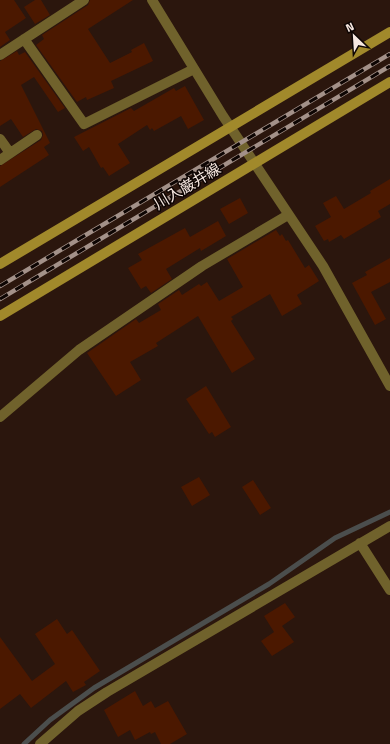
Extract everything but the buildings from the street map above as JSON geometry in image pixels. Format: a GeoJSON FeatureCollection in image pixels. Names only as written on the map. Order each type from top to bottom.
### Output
{"type":"FeatureCollection","features":[{"type":"Feature","properties":{"kind":"main road","name":"川入巌井線"},"geometry":{"type":"LineString","coordinates":[[0,264],[390,32]]}},
{"type":"Feature","properties":{"kind":"main road","name":"川入巌井線"},"geometry":{"type":"LineString","coordinates":[[0,316],[390,82]]}},
{"type":"Feature","properties":{"kind":"street"},"geometry":{"type":"LineString","coordinates":[[0,55],[84,0]]}},
{"type":"Feature","properties":{"kind":"street"},"geometry":{"type":"LineString","coordinates":[[152,0],[254,163],[323,266],[390,386]]}},
{"type":"Feature","properties":{"kind":"street"},"geometry":{"type":"LineString","coordinates":[[24,39],[84,124],[194,69]]}},
{"type":"Feature","properties":{"kind":"street"},"geometry":{"type":"LineString","coordinates":[[0,160],[37,134]]}},
{"type":"Feature","properties":{"kind":"street"},"geometry":{"type":"LineString","coordinates":[[0,139],[10,153]]}},
{"type":"Feature","properties":{"kind":"street"},"geometry":{"type":"LineString","coordinates":[[0,417],[79,350],[202,266],[288,215]]}},
{"type":"Feature","properties":{"kind":"street"},"geometry":{"type":"LineString","coordinates":[[40,744],[78,711],[107,692],[390,526]]}},
{"type":"Feature","properties":{"kind":"street"},"geometry":{"type":"LineString","coordinates":[[360,543],[390,590]]}},
{"type":"Feature","properties":{"kind":"waterway"},"geometry":{"type":"LineString","coordinates":[[24,744],[50,720],[94,688],[269,584],[335,538],[390,512]]}},
{"type":"Feature","properties":{"kind":"railway"},"geometry":{"type":"LineString","coordinates":[[0,286],[390,54]]}},
{"type":"Feature","properties":{"kind":"railway"},"geometry":{"type":"LineString","coordinates":[[0,299],[390,66]]}}]}
